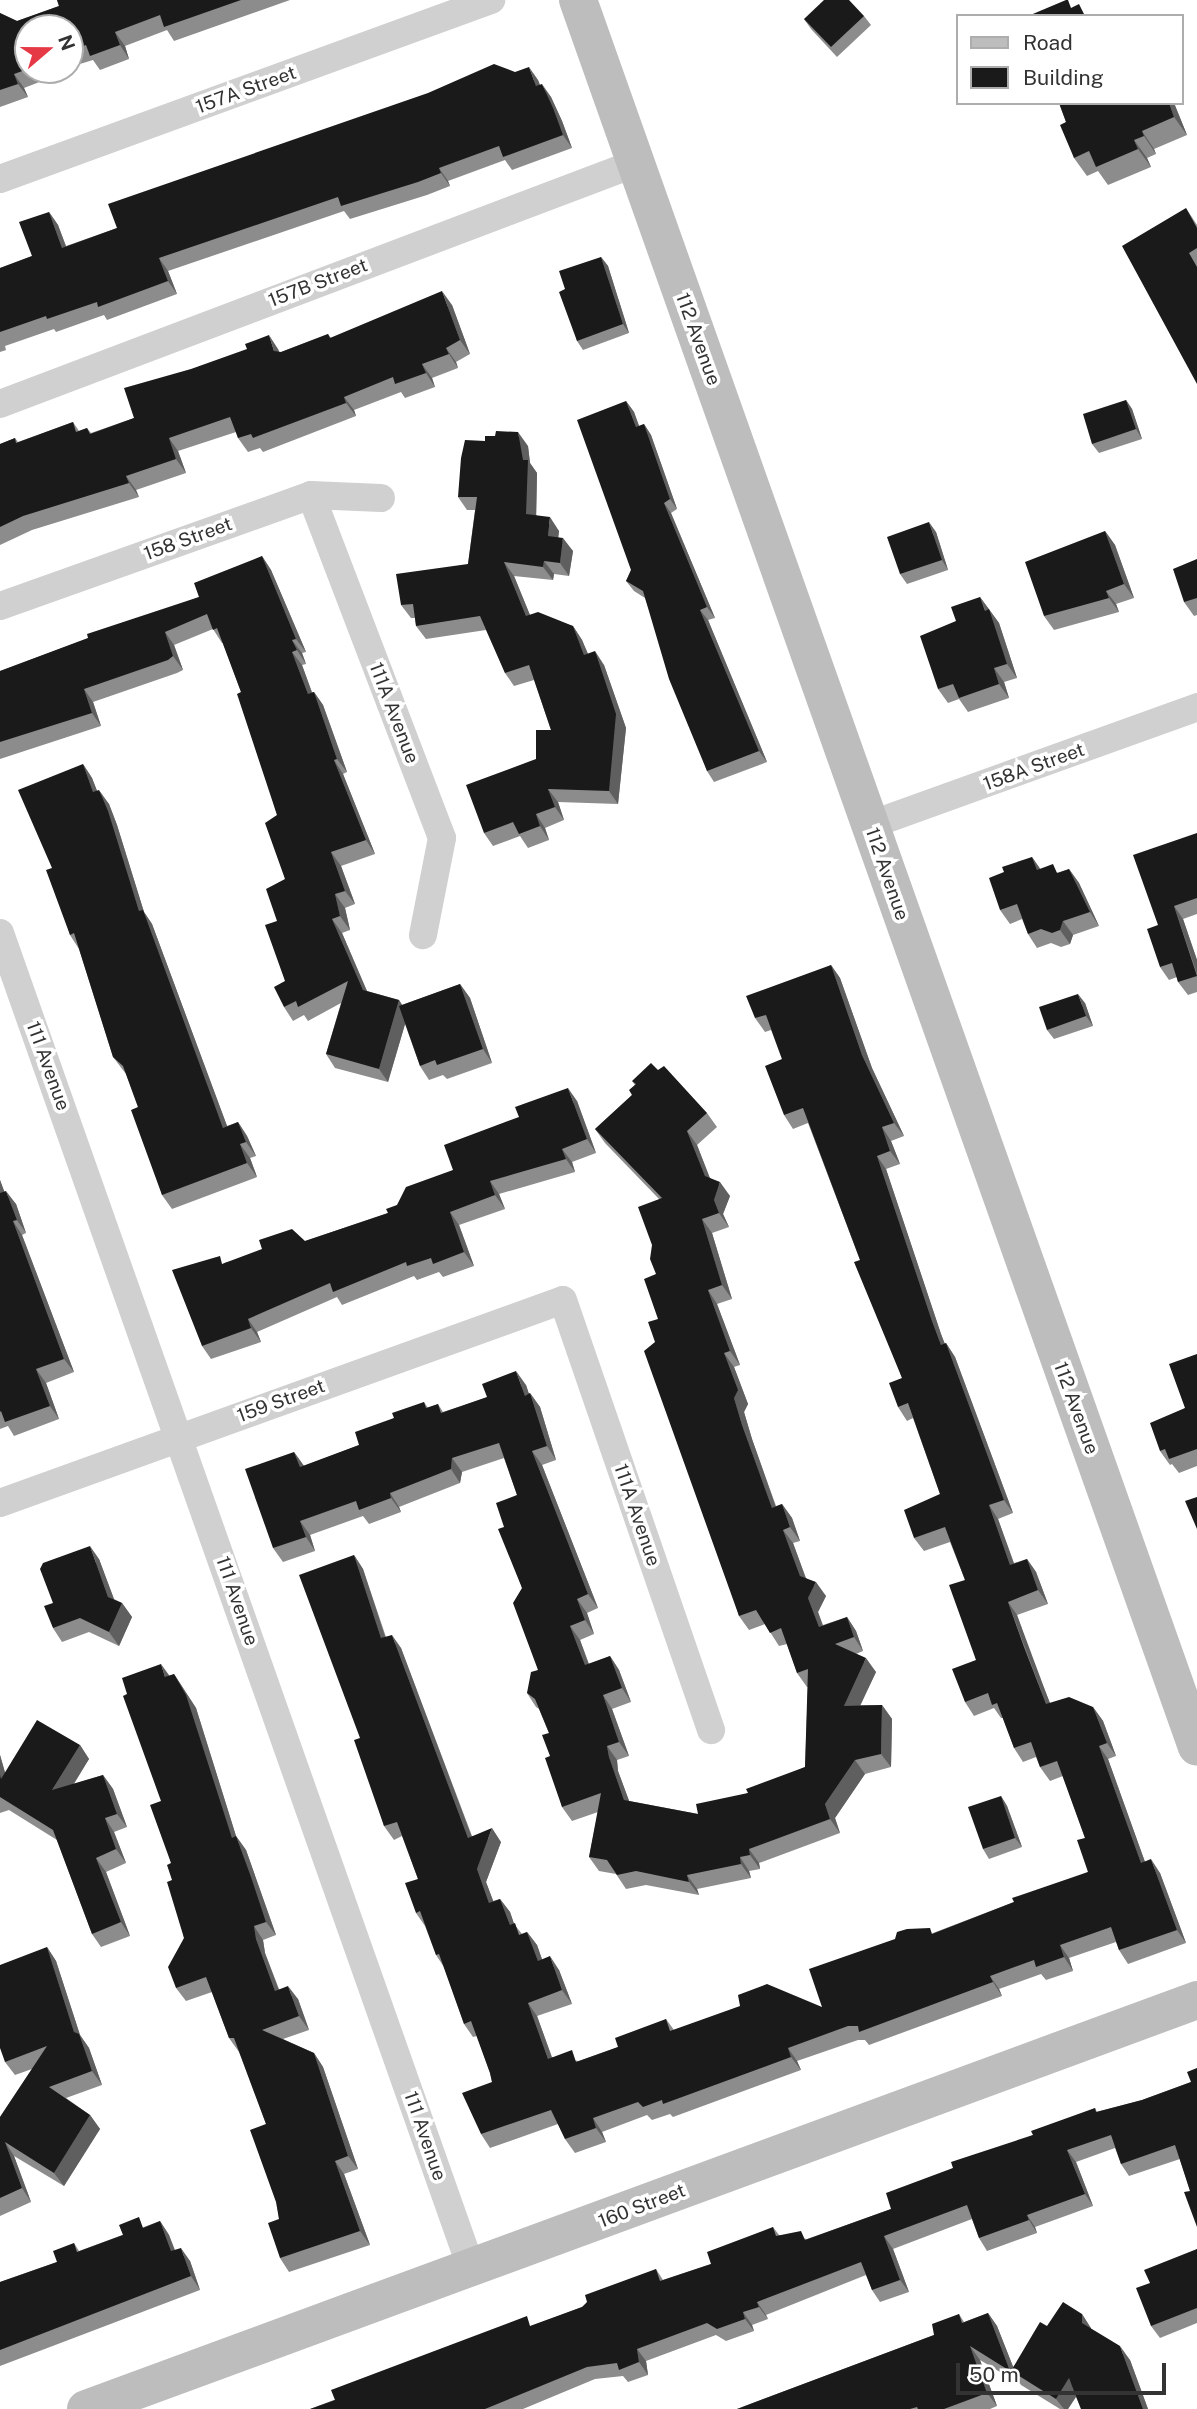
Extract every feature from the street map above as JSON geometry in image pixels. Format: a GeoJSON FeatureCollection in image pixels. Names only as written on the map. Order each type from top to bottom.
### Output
{"type":"FeatureCollection","features":[{"type":"Feature","properties":{"kind":"street","name":"157A Street"},"geometry":{"type":"LineString","coordinates":[[0,179],[491,0]]}},
{"type":"Feature","properties":{"kind":"street","name":"112 Avenue"},"geometry":{"type":"LineString","coordinates":[[578,0],[1197,1747]]}},
{"type":"Feature","properties":{"kind":"street","name":"157B Street"},"geometry":{"type":"LineString","coordinates":[[0,404],[636,163]]}},
{"type":"Feature","properties":{"kind":"street","name":"158 Street"},"geometry":{"type":"LineString","coordinates":[[0,606],[310,495],[381,498]]}},
{"type":"Feature","properties":{"kind":"street","name":"111A Avenue"},"geometry":{"type":"LineString","coordinates":[[310,495],[442,838],[424,935]]}},
{"type":"Feature","properties":{"kind":"street","name":"158A Street"},"geometry":{"type":"LineString","coordinates":[[870,825],[1197,706]]}},
{"type":"Feature","properties":{"kind":"street","name":"111 Avenue"},"geometry":{"type":"LineString","coordinates":[[0,933],[472,2270]]}},
{"type":"Feature","properties":{"kind":"street","name":"111A Avenue"},"geometry":{"type":"LineString","coordinates":[[563,1300],[711,1730]]}},
{"type":"Feature","properties":{"kind":"street","name":"159 Street"},"geometry":{"type":"LineString","coordinates":[[0,1503],[563,1300]]}},
{"type":"Feature","properties":{"kind":"street","name":"160 Street"},"geometry":{"type":"LineString","coordinates":[[86,2409],[472,2270],[1197,2000]]}},
{"type":"Feature","properties":{"kind":"building"},"geometry":{"type":"Polygon","coordinates":[[[57,0],[241,0],[164,27],[160,15],[115,32],[120,45],[90,56],[84,46],[84,14],[37,14],[59,6],[57,0]]]}},
{"type":"Feature","properties":{"kind":"building"},"geometry":{"type":"Polygon","coordinates":[[[824,0],[849,0],[864,16],[831,47],[804,19],[824,0]]]}},
{"type":"Feature","properties":{"kind":"building"},"geometry":{"type":"Polygon","coordinates":[[[1068,0],[1071,8],[1079,4],[1084,14],[1033,14],[1068,0]]]}},
{"type":"Feature","properties":{"kind":"building"},"geometry":{"type":"Polygon","coordinates":[[[0,13],[14,20],[14,84],[18,84],[0,90],[0,13]]]}},
{"type":"Feature","properties":{"kind":"building"},"geometry":{"type":"Polygon","coordinates":[[[494,64],[515,72],[529,67],[536,86],[542,84],[563,135],[503,157],[499,146],[439,168],[441,173],[418,182],[341,206],[338,197],[159,258],[168,281],[98,307],[97,302],[0,332],[0,268],[32,256],[19,222],[49,212],[62,248],[117,228],[108,204],[428,93],[494,64]]]}},
{"type":"Feature","properties":{"kind":"building"},"geometry":{"type":"Polygon","coordinates":[[[1060,105],[1170,105],[1174,117],[1142,131],[1144,136],[1134,140],[1138,149],[1096,167],[1089,151],[1074,158],[1060,125],[1066,122],[1060,105]]]}},
{"type":"Feature","properties":{"kind":"building"},"geometry":{"type":"Polygon","coordinates":[[[1186,208],[1197,228],[1197,248],[1189,253],[1197,267],[1197,384],[1122,246],[1186,208]]]}},
{"type":"Feature","properties":{"kind":"building"},"geometry":{"type":"Polygon","coordinates":[[[601,257],[623,324],[577,341],[559,292],[565,289],[559,271],[601,257]]]}},
{"type":"Feature","properties":{"kind":"building"},"geometry":{"type":"Polygon","coordinates":[[[442,291],[460,340],[446,348],[449,354],[422,364],[426,373],[395,384],[393,377],[344,397],[346,403],[253,438],[251,434],[238,438],[230,417],[169,438],[176,459],[126,476],[129,483],[23,516],[0,527],[0,444],[15,438],[16,443],[73,422],[76,432],[87,428],[90,434],[134,418],[124,388],[191,369],[247,349],[245,344],[269,335],[274,351],[281,352],[328,334],[330,338],[442,291]]]}},
{"type":"Feature","properties":{"kind":"building"},"geometry":{"type":"Polygon","coordinates":[[[1126,400],[1136,429],[1092,444],[1083,414],[1126,400]]]}},
{"type":"Feature","properties":{"kind":"building"},"geometry":{"type":"Polygon","coordinates":[[[626,401],[636,427],[644,424],[670,499],[664,503],[707,607],[700,610],[759,751],[707,771],[669,679],[643,591],[626,581],[631,570],[577,420],[626,401]]]}},
{"type":"Feature","properties":{"kind":"building"},"geometry":{"type":"Polygon","coordinates":[[[496,431],[518,432],[523,460],[528,460],[526,514],[550,517],[548,536],[563,538],[560,563],[544,561],[543,567],[504,562],[526,616],[538,612],[573,626],[584,655],[595,651],[616,714],[609,791],[548,789],[555,807],[536,814],[540,826],[519,834],[513,822],[484,833],[466,785],[536,759],[536,730],[551,730],[529,665],[505,673],[480,616],[416,626],[413,604],[401,605],[396,574],[468,564],[477,497],[458,497],[461,458],[465,440],[485,441],[485,436],[495,436],[496,431]]]}},
{"type":"Feature","properties":{"kind":"building"},"geometry":{"type":"Polygon","coordinates":[[[929,522],[942,560],[900,574],[887,537],[929,522]]]}},
{"type":"Feature","properties":{"kind":"building"},"geometry":{"type":"Polygon","coordinates":[[[1105,531],[1124,584],[1106,591],[1109,598],[1044,616],[1025,562],[1105,531]]]}},
{"type":"Feature","properties":{"kind":"building"},"geometry":{"type":"Polygon","coordinates":[[[262,556],[296,639],[292,640],[297,650],[292,652],[308,694],[314,692],[337,759],[334,760],[366,840],[331,852],[345,891],[335,894],[340,916],[332,919],[363,990],[399,1000],[379,1069],[326,1054],[348,981],[298,1007],[296,1001],[284,1007],[274,987],[285,981],[265,925],[277,921],[266,889],[285,879],[265,823],[277,815],[237,694],[241,692],[217,628],[213,630],[207,614],[165,632],[173,656],[168,660],[84,689],[92,713],[0,742],[0,671],[88,638],[87,634],[199,597],[194,583],[262,556]]]}},
{"type":"Feature","properties":{"kind":"building"},"geometry":{"type":"Polygon","coordinates":[[[1197,559],[1197,598],[1184,602],[1173,569],[1197,559]]]}},
{"type":"Feature","properties":{"kind":"building"},"geometry":{"type":"Polygon","coordinates":[[[980,597],[985,611],[989,609],[1007,664],[994,668],[999,684],[959,698],[953,684],[938,689],[920,636],[956,621],[951,607],[980,597]]]}},
{"type":"Feature","properties":{"kind":"building"},"geometry":{"type":"Polygon","coordinates":[[[83,764],[93,792],[99,790],[108,811],[139,911],[143,910],[223,1128],[238,1122],[246,1142],[240,1144],[247,1163],[162,1195],[131,1110],[138,1107],[123,1066],[113,1057],[74,933],[70,935],[46,870],[52,868],[18,790],[83,764]]]}},
{"type":"Feature","properties":{"kind":"building"},"geometry":{"type":"Polygon","coordinates":[[[1197,833],[1197,898],[1174,906],[1197,976],[1178,982],[1172,963],[1160,967],[1147,929],[1158,925],[1133,855],[1197,833]]]}},
{"type":"Feature","properties":{"kind":"building"},"geometry":{"type":"Polygon","coordinates":[[[1032,857],[1037,870],[1053,864],[1057,873],[1069,869],[1090,912],[1063,921],[1060,930],[1052,933],[1041,929],[1028,934],[1017,904],[1000,910],[989,878],[1004,872],[1002,867],[1032,857]]]}},
{"type":"Feature","properties":{"kind":"building"},"geometry":{"type":"Polygon","coordinates":[[[831,965],[862,1055],[894,1123],[882,1127],[890,1151],[877,1156],[932,1321],[941,1345],[946,1343],[1004,1500],[989,1505],[1010,1565],[1027,1559],[1038,1590],[1008,1602],[1024,1647],[1046,1704],[1069,1697],[1093,1707],[1107,1743],[1099,1746],[1141,1863],[1151,1859],[1177,1930],[1119,1950],[1111,1927],[1060,1945],[1064,1957],[1036,1967],[1034,1960],[990,1976],[993,1982],[859,2032],[858,2026],[848,2026],[788,2048],[791,2057],[663,2104],[662,2100],[643,2107],[638,2102],[593,2118],[596,2128],[565,2139],[551,2110],[481,2134],[462,2093],[492,2082],[490,2073],[471,2021],[464,2024],[439,1954],[436,1955],[420,1911],[416,1913],[405,1883],[418,1879],[397,1822],[384,1826],[354,1740],[360,1738],[299,1575],[354,1555],[381,1638],[392,1635],[468,1838],[492,1828],[477,1869],[489,1903],[500,1899],[510,1925],[515,1923],[519,1935],[527,1932],[538,1961],[550,1956],[562,1990],[528,2003],[548,2059],[572,2050],[576,2062],[618,2047],[615,2038],[666,2019],[670,2031],[740,2006],[738,1995],[767,1984],[822,2007],[809,1969],[895,1939],[897,1932],[907,1929],[930,1928],[932,1934],[1014,1902],[1012,1898],[1088,1872],[1077,1840],[1085,1838],[1057,1761],[1040,1767],[1031,1742],[1014,1748],[997,1703],[992,1705],[988,1693],[965,1702],[952,1669],[976,1660],[949,1585],[965,1580],[945,1527],[914,1538],[904,1510],[940,1494],[908,1403],[898,1407],[889,1383],[902,1378],[854,1262],[860,1260],[803,1108],[784,1115],[765,1066],[782,1059],[766,1015],[755,1018],[746,996],[831,965]]]}},
{"type":"Feature","properties":{"kind":"building"},"geometry":{"type":"Polygon","coordinates":[[[460,984],[483,1049],[437,1065],[435,1060],[420,1066],[399,1006],[460,984]]]}},
{"type":"Feature","properties":{"kind":"building"},"geometry":{"type":"Polygon","coordinates":[[[1078,994],[1086,1016],[1047,1030],[1039,1007],[1078,994]]]}},
{"type":"Feature","properties":{"kind":"building"},"geometry":{"type":"Polygon","coordinates":[[[651,1063],[658,1070],[664,1066],[707,1113],[687,1131],[705,1176],[720,1182],[714,1200],[719,1213],[702,1219],[722,1285],[708,1290],[730,1351],[724,1353],[738,1390],[734,1398],[742,1425],[772,1508],[782,1504],[790,1527],[783,1530],[800,1576],[816,1582],[808,1598],[819,1627],[847,1617],[854,1637],[835,1644],[866,1658],[844,1706],[882,1705],[881,1754],[855,1760],[825,1804],[830,1819],[749,1849],[750,1855],[740,1857],[741,1864],[687,1875],[689,1882],[636,1871],[617,1875],[607,1860],[589,1857],[601,1793],[562,1807],[545,1758],[550,1756],[542,1735],[549,1733],[535,1699],[527,1693],[531,1672],[538,1670],[513,1603],[522,1588],[498,1529],[504,1527],[496,1503],[517,1495],[499,1443],[452,1458],[451,1469],[390,1493],[391,1498],[359,1510],[356,1501],[300,1521],[306,1537],[273,1548],[245,1469],[294,1452],[300,1467],[359,1445],[355,1432],[394,1418],[392,1413],[424,1402],[426,1408],[438,1404],[441,1413],[487,1397],[482,1384],[516,1371],[525,1396],[530,1393],[547,1446],[532,1451],[588,1594],[577,1599],[585,1620],[570,1626],[585,1665],[610,1656],[622,1688],[603,1695],[619,1742],[607,1746],[624,1800],[698,1814],[696,1804],[748,1793],[746,1789],[805,1767],[808,1669],[797,1673],[781,1628],[770,1633],[756,1610],[739,1616],[644,1351],[655,1342],[648,1322],[658,1319],[644,1279],[656,1274],[650,1259],[652,1245],[638,1207],[662,1198],[595,1129],[632,1095],[629,1090],[636,1084],[632,1081],[651,1063]]]}},
{"type":"Feature","properties":{"kind":"building"},"geometry":{"type":"Polygon","coordinates":[[[568,1088],[587,1139],[562,1149],[566,1159],[490,1181],[495,1195],[450,1212],[464,1252],[433,1264],[431,1258],[407,1266],[406,1262],[333,1292],[330,1283],[248,1319],[251,1328],[202,1346],[172,1270],[220,1256],[222,1264],[262,1249],[259,1240],[292,1229],[305,1241],[388,1213],[386,1209],[397,1205],[406,1187],[453,1170],[444,1145],[519,1117],[515,1107],[568,1088]]]}},
{"type":"Feature","properties":{"kind":"building"},"geometry":{"type":"Polygon","coordinates":[[[6,1191],[17,1220],[13,1221],[64,1359],[36,1369],[50,1406],[5,1422],[0,1412],[0,1193],[6,1191]]]}},
{"type":"Feature","properties":{"kind":"building"},"geometry":{"type":"Polygon","coordinates":[[[1197,1354],[1197,1449],[1169,1459],[1165,1449],[1160,1451],[1150,1423],[1185,1408],[1169,1364],[1197,1354]]]}},
{"type":"Feature","properties":{"kind":"building"},"geometry":{"type":"Polygon","coordinates":[[[1197,1497],[1197,1529],[1185,1501],[1197,1497]]]}},
{"type":"Feature","properties":{"kind":"building"},"geometry":{"type":"Polygon","coordinates":[[[90,1546],[108,1597],[122,1603],[109,1632],[80,1618],[53,1628],[44,1606],[53,1603],[40,1569],[43,1563],[90,1546]]]}},
{"type":"Feature","properties":{"kind":"building"},"geometry":{"type":"Polygon","coordinates":[[[161,1664],[165,1677],[174,1674],[186,1695],[232,1838],[236,1836],[251,1877],[266,1922],[254,1926],[256,1939],[275,1991],[288,1986],[299,2016],[262,2030],[314,2053],[348,2156],[335,2161],[360,2231],[280,2258],[268,2223],[279,2219],[276,2202],[250,2130],[266,2124],[234,2038],[229,2038],[206,1977],[176,1988],[168,1967],[184,1938],[167,1882],[172,1880],[167,1865],[171,1863],[150,1805],[161,1801],[123,1696],[127,1694],[122,1678],[161,1664]]]}},
{"type":"Feature","properties":{"kind":"building"},"geometry":{"type":"Polygon","coordinates":[[[37,1720],[80,1745],[52,1790],[103,1775],[117,1814],[105,1818],[116,1849],[96,1858],[121,1922],[92,1934],[53,1830],[0,1797],[0,1774],[1,1779],[37,1720]]]}},
{"type":"Feature","properties":{"kind":"building"},"geometry":{"type":"Polygon","coordinates":[[[1001,1796],[1015,1838],[983,1849],[968,1807],[1001,1796]]]}},
{"type":"Feature","properties":{"kind":"building"},"geometry":{"type":"Polygon","coordinates":[[[47,1947],[74,2032],[79,2034],[92,2071],[49,2087],[90,2115],[54,2173],[5,2142],[22,2188],[0,2198],[0,2117],[47,2046],[5,2062],[0,2048],[0,1965],[47,1947]]]}},
{"type":"Feature","properties":{"kind":"building"},"geometry":{"type":"Polygon","coordinates":[[[1197,2068],[1197,2227],[1184,2192],[1190,2191],[1175,2145],[1121,2164],[1111,2135],[1067,2150],[1085,2194],[1027,2215],[1029,2220],[979,2238],[967,2205],[884,2236],[900,2280],[872,2290],[861,2262],[757,2302],[759,2307],[743,2312],[745,2319],[717,2329],[707,2323],[637,2349],[639,2362],[619,2370],[617,2363],[587,2367],[485,2409],[310,2409],[335,2400],[331,2390],[527,2316],[530,2326],[582,2307],[587,2302],[585,2295],[656,2269],[660,2281],[711,2264],[707,2252],[773,2227],[776,2236],[801,2231],[805,2240],[891,2209],[886,2193],[953,2168],[951,2162],[1033,2135],[1031,2131],[1095,2108],[1096,2112],[1142,2100],[1191,2082],[1187,2072],[1197,2068]]]}},
{"type":"Feature","properties":{"kind":"building"},"geometry":{"type":"Polygon","coordinates":[[[139,2217],[143,2228],[160,2221],[171,2251],[181,2248],[191,2276],[0,2350],[0,2282],[57,2262],[53,2251],[74,2243],[77,2252],[123,2235],[119,2225],[139,2217]]]}},
{"type":"Feature","properties":{"kind":"building"},"geometry":{"type":"Polygon","coordinates":[[[1197,2249],[1197,2308],[1151,2326],[1136,2288],[1150,2283],[1144,2270],[1197,2249]]]}},
{"type":"Feature","properties":{"kind":"building"},"geometry":{"type":"Polygon","coordinates":[[[1063,2302],[1082,2314],[1082,2323],[1120,2346],[1143,2409],[1081,2409],[1069,2378],[1056,2399],[1011,2371],[1040,2322],[1047,2326],[1063,2302]]]}},
{"type":"Feature","properties":{"kind":"building"},"geometry":{"type":"Polygon","coordinates":[[[988,2313],[1010,2371],[970,2346],[987,2393],[944,2409],[737,2409],[934,2335],[932,2324],[959,2314],[962,2323],[988,2313]]]}}]}
